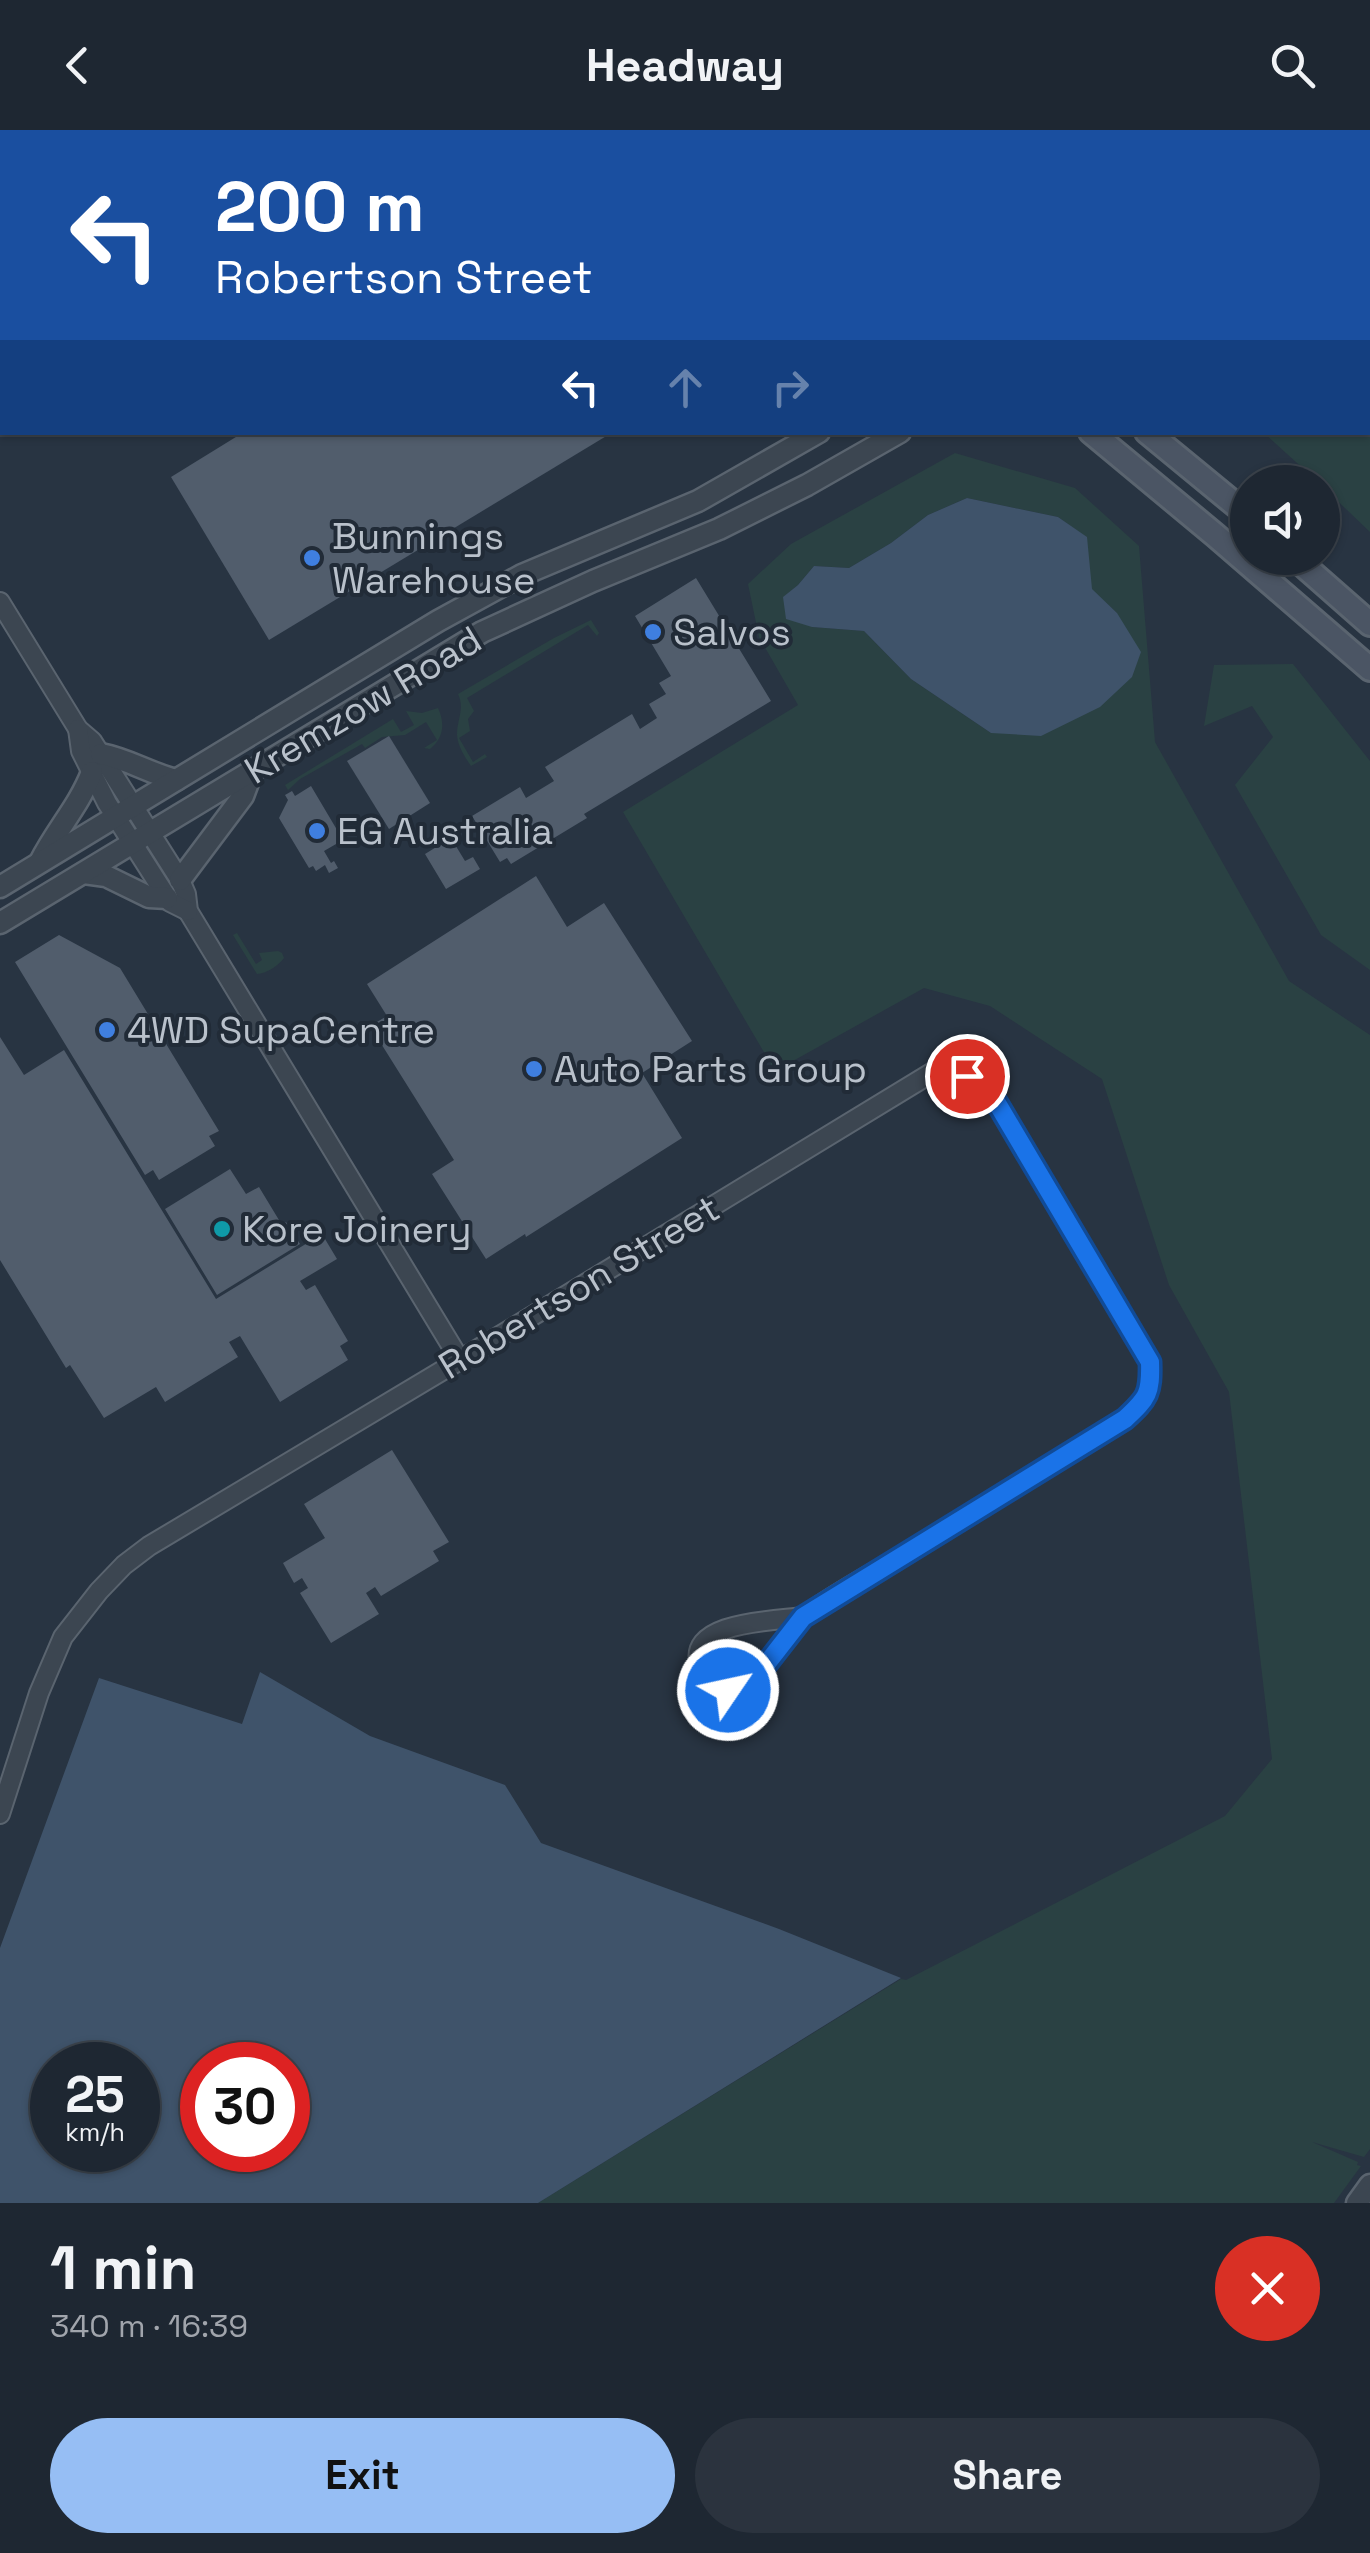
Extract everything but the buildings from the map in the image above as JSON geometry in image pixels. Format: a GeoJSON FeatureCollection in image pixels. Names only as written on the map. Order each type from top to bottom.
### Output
{"type":"FeatureCollection","features":[{"type":"Feature","properties":{"kind":"main road"},"geometry":{"type":"LineString","coordinates":[[1096,435],[1370,670]]}},
{"type":"Feature","properties":{"kind":"main road"},"geometry":{"type":"LineString","coordinates":[[1151,435],[1230,501]]}},
{"type":"Feature","properties":{"kind":"main road"},"geometry":{"type":"LineString","coordinates":[[1314,575],[1370,624]]}},
{"type":"Feature","properties":{"kind":"street","name":"Kremzow Road"},"geometry":{"type":"LineString","coordinates":[[0,887],[438,621],[522,575],[698,500],[814,435]]}},
{"type":"Feature","properties":{"kind":"street","name":"Kremzow Road"},"geometry":{"type":"LineString","coordinates":[[0,924],[482,632],[719,528],[807,485],[895,435]]}},
{"type":"Feature","properties":{"kind":"street"},"geometry":{"type":"LineString","coordinates":[[0,602],[78,729],[81,751],[96,763],[142,839],[180,880],[188,912],[460,1360]]}},
{"type":"Feature","properties":{"kind":"street"},"geometry":{"type":"LineString","coordinates":[[96,763],[124,758],[158,776],[176,780]]}},
{"type":"Feature","properties":{"kind":"street"},"geometry":{"type":"LineString","coordinates":[[39,864],[79,802],[96,763]]}},
{"type":"Feature","properties":{"kind":"street"},"geometry":{"type":"LineString","coordinates":[[180,880],[243,796],[252,772]]}},
{"type":"Feature","properties":{"kind":"street"},"geometry":{"type":"LineString","coordinates":[[142,839],[167,898],[188,912]]}},
{"type":"Feature","properties":{"kind":"street"},"geometry":{"type":"LineString","coordinates":[[84,873],[106,876],[149,898],[167,898]]}},
{"type":"Feature","properties":{"kind":"street","name":"Robertson Street"},"geometry":{"type":"LineString","coordinates":[[0,1814],[54,1655],[75,1620],[124,1565],[149,1546],[933,1072],[967,1076],[994,1098],[1150,1362],[1151,1387],[1144,1401],[1125,1419],[803,1617]]}},
{"type":"Feature","properties":{"kind":"street"},"geometry":{"type":"LineString","coordinates":[[803,1617],[749,1685],[728,1690],[706,1677],[698,1653],[700,1645],[716,1631],[803,1617]]}},
{"type":"Feature","properties":{"kind":"street"},"geometry":{"type":"LineString","coordinates":[[1357,2203],[1370,2185]]}},
{"type":"Feature","properties":{"kind":"green space"},"geometry":{"type":"Polygon","coordinates":[[[1266,435],[1370,435],[1370,532],[1340,503],[1340,465],[1299,465],[1266,435]]]}},
{"type":"Feature","properties":{"kind":"green space"},"geometry":{"type":"Polygon","coordinates":[[[955,453],[1075,488],[1139,546],[1155,742],[1289,981],[1370,1035],[1370,2149],[1364,2157],[1312,2142],[1361,2166],[1334,2203],[538,2203],[901,1979],[906,1980],[1225,1816],[1272,1759],[1229,1392],[1169,1285],[1102,1079],[990,1006],[924,988],[775,1071],[623,812],[798,705],[759,637],[748,584],[791,544],[955,453]],[[967,498],[928,515],[849,568],[814,566],[784,597],[812,627],[864,631],[911,679],[991,733],[1117,613],[1091,589],[1086,537],[1058,517],[967,498]]]}},
{"type":"Feature","properties":{"kind":"green space"},"geometry":{"type":"Polygon","coordinates":[[[591,620],[597,636],[588,625],[467,698],[474,711],[468,719],[470,731],[459,738],[473,762],[485,754],[487,757],[471,766],[458,739],[458,694],[591,620]]]}},
{"type":"Feature","properties":{"kind":"green space"},"geometry":{"type":"Polygon","coordinates":[[[1293,664],[1370,761],[1370,970],[1321,935],[1235,785],[1273,737],[1252,706],[1204,726],[1214,665],[1293,664]]]}},
{"type":"Feature","properties":{"kind":"green space"},"geometry":{"type":"Polygon","coordinates":[[[438,708],[442,730],[438,740],[430,749],[424,748],[437,740],[426,722],[405,735],[382,737],[365,748],[362,744],[300,779],[288,790],[285,785],[393,719],[401,732],[414,725],[406,711],[422,713],[438,708]]]}},
{"type":"Feature","properties":{"kind":"green space"},"geometry":{"type":"Polygon","coordinates":[[[237,933],[256,964],[262,960],[259,953],[278,951],[284,958],[272,969],[257,974],[233,935],[237,933]]]}},
{"type":"Feature","properties":{"kind":"water"},"geometry":{"type":"Polygon","coordinates":[[[967,498],[1058,517],[1087,537],[1092,589],[1117,613],[1141,652],[1132,677],[1100,707],[1041,736],[991,733],[911,679],[864,631],[812,627],[786,619],[783,597],[814,566],[849,568],[928,515],[967,498]]]}},
{"type":"Feature","properties":{"kind":"water"},"geometry":{"type":"Polygon","coordinates":[[[260,1672],[370,1736],[505,1785],[541,1843],[779,1929],[901,1978],[538,2203],[0,2203],[0,1948],[99,1678],[242,1724],[260,1672]]]}},
{"type":"Feature","properties":{"kind":"place","name":"Bunnings Warehouse"},"geometry":{"type":"Point","coordinates":[312,558]}},
{"type":"Feature","properties":{"kind":"place","name":"Salvos"},"geometry":{"type":"Point","coordinates":[653,632]}},
{"type":"Feature","properties":{"kind":"place","name":"EG Australia"},"geometry":{"type":"Point","coordinates":[317,831]}},
{"type":"Feature","properties":{"kind":"place","name":"4WD SupaCentre"},"geometry":{"type":"Point","coordinates":[107,1030]}},
{"type":"Feature","properties":{"kind":"place","name":"Auto Parts Group"},"geometry":{"type":"Point","coordinates":[534,1069]}},
{"type":"Feature","properties":{"kind":"place","name":"Kore Joinery"},"geometry":{"type":"Point","coordinates":[222,1229]}},
{"type":"Feature","properties":{"kind":"route"},"geometry":{"type":"LineString","coordinates":[[728,1690],[749,1685],[803,1617],[1125,1419],[1144,1401],[1151,1387],[1150,1362],[1034,1164],[994,1098],[967,1076]]}}]}
